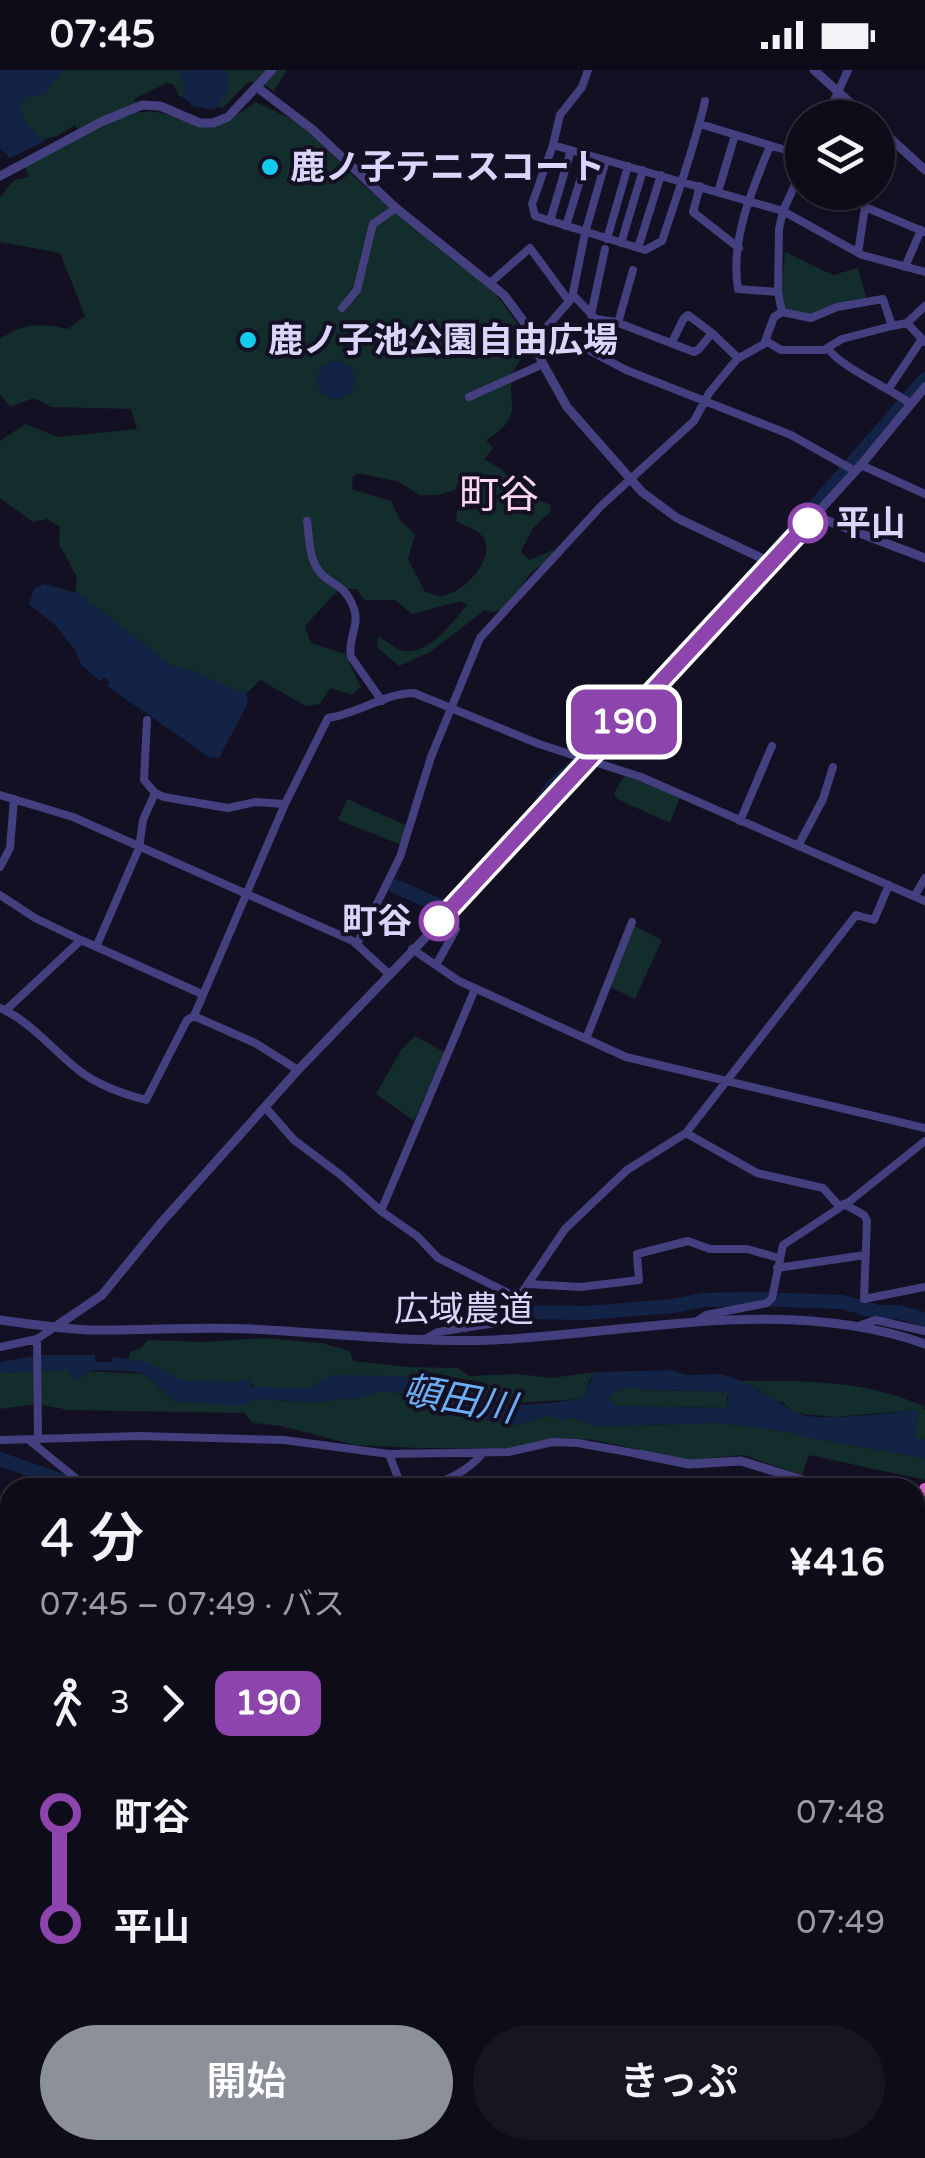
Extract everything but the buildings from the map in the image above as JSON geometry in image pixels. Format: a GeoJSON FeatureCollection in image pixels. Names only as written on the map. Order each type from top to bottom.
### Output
{"type":"FeatureCollection","features":[{"type":"Feature","properties":{"kind":"street"},"geometry":{"type":"LineString","coordinates":[[0,176],[101,122],[142,105],[160,106],[200,123],[213,123],[228,117],[272,70]]}},
{"type":"Feature","properties":{"kind":"street"},"geometry":{"type":"LineString","coordinates":[[588,70],[582,87],[560,115],[532,204],[536,216],[606,244],[621,243],[645,250],[662,242],[705,101]]}},
{"type":"Feature","properties":{"kind":"street"},"geometry":{"type":"LineString","coordinates":[[814,70],[847,100]]}},
{"type":"Feature","properties":{"kind":"street"},"geometry":{"type":"LineString","coordinates":[[834,100],[848,70]]}},
{"type":"Feature","properties":{"kind":"street"},"geometry":{"type":"LineString","coordinates":[[258,88],[312,129],[396,208],[491,282],[530,332],[542,364],[568,407],[631,482],[677,518],[770,562]]}},
{"type":"Feature","properties":{"kind":"street"},"geometry":{"type":"LineString","coordinates":[[700,124],[785,150]]}},
{"type":"Feature","properties":{"kind":"street"},"geometry":{"type":"LineString","coordinates":[[718,192],[734,135]]}},
{"type":"Feature","properties":{"kind":"street"},"geometry":{"type":"LineString","coordinates":[[895,143],[925,170]]}},
{"type":"Feature","properties":{"kind":"street"},"geometry":{"type":"LineString","coordinates":[[553,145],[784,211],[858,253],[925,272]]}},
{"type":"Feature","properties":{"kind":"street"},"geometry":{"type":"LineString","coordinates":[[770,146],[747,200],[735,269],[738,288],[778,292]]}},
{"type":"Feature","properties":{"kind":"street"},"geometry":{"type":"LineString","coordinates":[[550,221],[571,150]]}},
{"type":"Feature","properties":{"kind":"street"},"geometry":{"type":"LineString","coordinates":[[566,226],[588,155]]}},
{"type":"Feature","properties":{"kind":"street"},"geometry":{"type":"LineString","coordinates":[[530,332],[544,329],[571,298],[606,160]]}},
{"type":"Feature","properties":{"kind":"street"},"geometry":{"type":"LineString","coordinates":[[591,315],[628,166]]}},
{"type":"Feature","properties":{"kind":"street"},"geometry":{"type":"LineString","coordinates":[[621,243],[643,170]]}},
{"type":"Feature","properties":{"kind":"street"},"geometry":{"type":"LineString","coordinates":[[638,248],[661,175]]}},
{"type":"Feature","properties":{"kind":"street"},"geometry":{"type":"LineString","coordinates":[[700,186],[694,212],[739,248]]}},
{"type":"Feature","properties":{"kind":"street"},"geometry":{"type":"LineString","coordinates":[[858,253],[864,207],[923,231],[905,267]]}},
{"type":"Feature","properties":{"kind":"street"},"geometry":{"type":"LineString","coordinates":[[342,308],[357,290],[373,224],[396,208]]}},
{"type":"Feature","properties":{"kind":"street"},"geometry":{"type":"LineString","coordinates":[[782,312],[778,292],[784,211]]}},
{"type":"Feature","properties":{"kind":"street"},"geometry":{"type":"LineString","coordinates":[[491,282],[530,248],[571,298],[604,322],[618,323],[694,352],[712,334]]}},
{"type":"Feature","properties":{"kind":"street"},"geometry":{"type":"LineString","coordinates":[[618,323],[633,270]]}},
{"type":"Feature","properties":{"kind":"street"},"geometry":{"type":"LineString","coordinates":[[357,944],[400,858],[431,758],[480,638],[601,506],[694,421],[704,401],[738,358],[766,340],[774,317],[782,312],[811,318],[837,307],[883,298],[892,326]]}},
{"type":"Feature","properties":{"kind":"street"},"geometry":{"type":"LineString","coordinates":[[766,340],[781,350],[828,348],[842,339],[907,323],[925,306]]}},
{"type":"Feature","properties":{"kind":"street"},"geometry":{"type":"LineString","coordinates":[[672,342],[688,315],[738,358]]}},
{"type":"Feature","properties":{"kind":"street"},"geometry":{"type":"LineString","coordinates":[[889,388],[923,341],[907,323]]}},
{"type":"Feature","properties":{"kind":"street"},"geometry":{"type":"LineString","coordinates":[[544,329],[626,370],[925,494]]}},
{"type":"Feature","properties":{"kind":"street"},"geometry":{"type":"LineString","coordinates":[[828,348],[839,362],[911,404]]}},
{"type":"Feature","properties":{"kind":"street"},"geometry":{"type":"LineString","coordinates":[[469,398],[542,364]]}},
{"type":"Feature","properties":{"kind":"street"},"geometry":{"type":"LineString","coordinates":[[0,1347],[37,1338],[102,1295],[298,1070],[815,516],[925,387]]}},
{"type":"Feature","properties":{"kind":"street"},"geometry":{"type":"LineString","coordinates":[[815,516],[925,558]]}},
{"type":"Feature","properties":{"kind":"street"},"geometry":{"type":"LineString","coordinates":[[307,521],[316,567],[323,576],[340,584],[353,607],[356,618],[349,648],[351,657],[382,701]]}},
{"type":"Feature","properties":{"kind":"street"},"geometry":{"type":"LineString","coordinates":[[81,940],[3,1009],[32,1028],[82,1073],[120,1093],[146,1100],[187,1020],[194,1016],[284,804],[328,718],[400,693],[414,693],[641,777],[925,901]]}},
{"type":"Feature","properties":{"kind":"street"},"geometry":{"type":"LineString","coordinates":[[146,720],[144,780],[155,793],[228,808],[256,802],[284,804]]}},
{"type":"Feature","properties":{"kind":"street"},"geometry":{"type":"LineString","coordinates":[[740,821],[772,746]]}},
{"type":"Feature","properties":{"kind":"street"},"geometry":{"type":"LineString","coordinates":[[798,846],[823,799],[834,767]]}},
{"type":"Feature","properties":{"kind":"street"},"geometry":{"type":"LineString","coordinates":[[96,947],[139,848],[143,820],[155,793]]}},
{"type":"Feature","properties":{"kind":"street"},"geometry":{"type":"LineString","coordinates":[[0,794],[73,817],[357,944],[389,974]]}},
{"type":"Feature","properties":{"kind":"street"},"geometry":{"type":"LineString","coordinates":[[0,868],[10,848],[14,799]]}},
{"type":"Feature","properties":{"kind":"street"},"geometry":{"type":"LineString","coordinates":[[915,895],[925,878]]}},
{"type":"Feature","properties":{"kind":"street"},"geometry":{"type":"LineString","coordinates":[[423,1340],[438,1332],[502,1322],[565,1229],[627,1170],[686,1133],[856,916],[874,920],[890,885]]}},
{"type":"Feature","properties":{"kind":"street"},"geometry":{"type":"LineString","coordinates":[[0,895],[35,918],[202,994]]}},
{"type":"Feature","properties":{"kind":"street"},"geometry":{"type":"LineString","coordinates":[[586,1039],[632,922]]}},
{"type":"Feature","properties":{"kind":"street"},"geometry":{"type":"LineString","coordinates":[[436,965],[456,929]]}},
{"type":"Feature","properties":{"kind":"street"},"geometry":{"type":"LineString","coordinates":[[412,949],[475,989],[626,1057],[925,1128]]}},
{"type":"Feature","properties":{"kind":"street"},"geometry":{"type":"LineString","coordinates":[[381,1211],[475,989]]}},
{"type":"Feature","properties":{"kind":"street"},"geometry":{"type":"LineString","coordinates":[[194,1016],[255,1042],[298,1070]]}},
{"type":"Feature","properties":{"kind":"street"},"geometry":{"type":"LineString","coordinates":[[265,1107],[294,1140],[417,1236],[438,1258],[518,1298]]}},
{"type":"Feature","properties":{"kind":"street"},"geometry":{"type":"LineString","coordinates":[[686,1133],[757,1173],[823,1188],[842,1206],[864,1215],[866,1301],[925,1287]]}},
{"type":"Feature","properties":{"kind":"street"},"geometry":{"type":"LineString","coordinates":[[691,1324],[706,1316],[766,1304],[772,1298],[783,1245],[791,1236],[842,1206],[925,1141]]}},
{"type":"Feature","properties":{"kind":"street"},"geometry":{"type":"LineString","coordinates":[[528,1284],[591,1286],[639,1280],[637,1254],[688,1241],[710,1249],[747,1249],[779,1258]]}},
{"type":"Feature","properties":{"kind":"street"},"geometry":{"type":"LineString","coordinates":[[777,1268],[865,1255]]}},
{"type":"Feature","properties":{"kind":"street","name":"広域農道"},"geometry":{"type":"LineString","coordinates":[[0,1320],[86,1330],[246,1328],[423,1340],[492,1340],[691,1324],[835,1321],[925,1344]]}},
{"type":"Feature","properties":{"kind":"street"},"geometry":{"type":"LineString","coordinates":[[861,1325],[876,1320],[925,1331]]}},
{"type":"Feature","properties":{"kind":"street"},"geometry":{"type":"LineString","coordinates":[[37,1338],[34,1440],[74,1478]]}},
{"type":"Feature","properties":{"kind":"street"},"geometry":{"type":"LineString","coordinates":[[0,1440],[139,1436],[284,1440],[388,1454],[508,1452],[554,1442],[578,1442],[689,1464],[741,1460],[797,1478]]}},
{"type":"Feature","properties":{"kind":"street"},"geometry":{"type":"LineString","coordinates":[[450,1478],[473,1464],[483,1452]]}},
{"type":"Feature","properties":{"kind":"street"},"geometry":{"type":"LineString","coordinates":[[388,1454],[398,1478]]}},
{"type":"Feature","properties":{"kind":"green space"},"geometry":{"type":"Polygon","coordinates":[[[41,70],[287,70],[274,91],[259,82],[248,82],[223,108],[179,96],[174,85],[167,83],[134,99],[140,113],[158,112],[203,126],[223,122],[256,102],[293,120],[360,182],[478,276],[516,321],[529,348],[516,366],[512,380],[508,422],[486,440],[493,448],[484,459],[501,469],[525,494],[551,505],[521,551],[529,560],[553,550],[557,557],[534,570],[501,610],[485,610],[430,652],[399,666],[377,647],[378,636],[400,650],[419,649],[438,637],[467,605],[461,601],[412,614],[395,600],[364,600],[357,589],[339,589],[305,626],[311,643],[345,654],[361,687],[352,695],[330,688],[320,704],[306,706],[260,680],[236,704],[165,672],[74,602],[77,577],[59,544],[60,527],[47,519],[33,522],[0,498],[0,441],[25,424],[58,437],[137,429],[131,409],[51,407],[34,398],[10,407],[0,394],[0,339],[33,326],[68,329],[85,316],[60,253],[0,242],[0,197],[14,180],[29,177],[25,166],[81,138],[75,125],[57,136],[28,144],[10,99],[41,70]],[[358,473],[353,476],[352,489],[391,501],[400,520],[415,534],[408,559],[425,592],[450,594],[476,574],[485,555],[483,537],[456,521],[457,510],[479,509],[470,484],[458,483],[455,490],[438,495],[420,495],[399,482],[358,473]]]}},
{"type":"Feature","properties":{"kind":"green space"},"geometry":{"type":"Polygon","coordinates":[[[785,252],[833,275],[858,268],[867,300],[808,316],[784,311],[781,294],[785,252]]]}},
{"type":"Feature","properties":{"kind":"green space"},"geometry":{"type":"Polygon","coordinates":[[[625,775],[680,797],[670,823],[617,799],[614,793],[625,775]]]}},
{"type":"Feature","properties":{"kind":"green space"},"geometry":{"type":"Polygon","coordinates":[[[347,799],[408,826],[401,845],[338,820],[347,799]]]}},
{"type":"Feature","properties":{"kind":"green space"},"geometry":{"type":"Polygon","coordinates":[[[633,925],[662,940],[635,999],[608,986],[633,925]]]}},
{"type":"Feature","properties":{"kind":"green space"},"geometry":{"type":"Polygon","coordinates":[[[415,1036],[444,1052],[414,1121],[376,1094],[401,1050],[415,1036]]]}},
{"type":"Feature","properties":{"kind":"green space"},"geometry":{"type":"Polygon","coordinates":[[[265,1338],[321,1343],[350,1351],[353,1361],[458,1368],[469,1376],[519,1374],[551,1378],[597,1372],[583,1399],[500,1404],[410,1381],[310,1389],[255,1387],[247,1380],[195,1383],[128,1360],[130,1352],[148,1340],[265,1338]]]}},
{"type":"Feature","properties":{"kind":"green space"},"geometry":{"type":"Polygon","coordinates":[[[67,1370],[144,1374],[175,1401],[243,1405],[253,1399],[316,1402],[379,1391],[400,1393],[469,1416],[517,1425],[552,1415],[597,1426],[720,1423],[925,1458],[925,1478],[809,1455],[802,1475],[743,1455],[689,1460],[594,1440],[562,1438],[509,1448],[355,1445],[253,1423],[244,1413],[69,1410],[36,1404],[0,1409],[0,1373],[67,1370]]]}},
{"type":"Feature","properties":{"kind":"green space"},"geometry":{"type":"Polygon","coordinates":[[[739,1381],[857,1386],[903,1398],[925,1407],[925,1440],[914,1438],[918,1410],[835,1417],[795,1413],[739,1381]]]}},
{"type":"Feature","properties":{"kind":"green space"},"geometry":{"type":"Polygon","coordinates":[[[634,1387],[730,1394],[727,1408],[615,1406],[607,1398],[618,1390],[634,1387]]]}},
{"type":"Feature","properties":{"kind":"water"},"geometry":{"type":"Polygon","coordinates":[[[0,70],[63,70],[44,94],[24,98],[21,105],[26,122],[45,141],[10,158],[0,148],[0,70]]]}},
{"type":"Feature","properties":{"kind":"water"},"geometry":{"type":"Polygon","coordinates":[[[179,70],[227,70],[229,87],[215,110],[193,106],[183,97],[179,70]]]}},
{"type":"Feature","properties":{"kind":"water"},"geometry":{"type":"Polygon","coordinates":[[[336,361],[350,366],[355,380],[350,394],[336,399],[322,394],[317,380],[322,366],[336,361]]]}},
{"type":"Feature","properties":{"kind":"water"},"geometry":{"type":"Polygon","coordinates":[[[44,584],[78,593],[171,665],[239,692],[246,690],[248,703],[219,758],[209,757],[107,686],[110,682],[105,677],[100,681],[81,664],[56,626],[29,604],[34,589],[44,584]]]}},
{"type":"Feature","properties":{"kind":"water","name":"頓田川"},"geometry":{"type":"Polygon","coordinates":[[[38,1355],[95,1355],[95,1362],[112,1362],[112,1357],[147,1362],[184,1381],[230,1383],[248,1379],[252,1387],[310,1388],[331,1375],[403,1376],[410,1381],[462,1386],[483,1401],[517,1405],[582,1399],[595,1372],[674,1370],[686,1375],[720,1374],[804,1415],[835,1417],[918,1410],[914,1438],[925,1440],[925,1458],[720,1423],[597,1426],[572,1417],[562,1421],[551,1415],[517,1425],[469,1416],[400,1393],[379,1391],[316,1402],[253,1399],[243,1406],[175,1401],[144,1374],[91,1370],[75,1382],[67,1370],[0,1373],[0,1362],[38,1355]],[[634,1387],[618,1390],[608,1398],[615,1406],[726,1408],[729,1394],[706,1391],[634,1387]]]}},
{"type":"Feature","properties":{"kind":"waterway"},"geometry":{"type":"LineString","coordinates":[[395,886],[445,908],[534,814],[551,788],[590,752],[782,544],[925,379]]}},
{"type":"Feature","properties":{"kind":"waterway"},"geometry":{"type":"LineString","coordinates":[[522,1312],[586,1313],[705,1300],[758,1299],[842,1302],[925,1320]]}},
{"type":"Feature","properties":{"kind":"waterway"},"geometry":{"type":"LineString","coordinates":[[0,1459],[54,1478]]}},
{"type":"Feature","properties":{"kind":"bus line","name":"190"},"geometry":{"type":"LineString","coordinates":[[439,921],[808,523]]}},
{"type":"Feature","properties":{"kind":"place","name":"鹿ノ子テニスコート"},"geometry":{"type":"Point","coordinates":[270,167]}},
{"type":"Feature","properties":{"kind":"place","name":"鹿ノ子池公園自由広場"},"geometry":{"type":"Point","coordinates":[248,340]}},
{"type":"Feature","properties":{"kind":"place","name":"平山"},"geometry":{"type":"Point","coordinates":[808,523]}},
{"type":"Feature","properties":{"kind":"place","name":"町谷"},"geometry":{"type":"Point","coordinates":[439,921]}},
{"type":"Feature","properties":{"kind":"district","name":"町谷"},"geometry":{"type":"Point","coordinates":[499,494]}}]}
